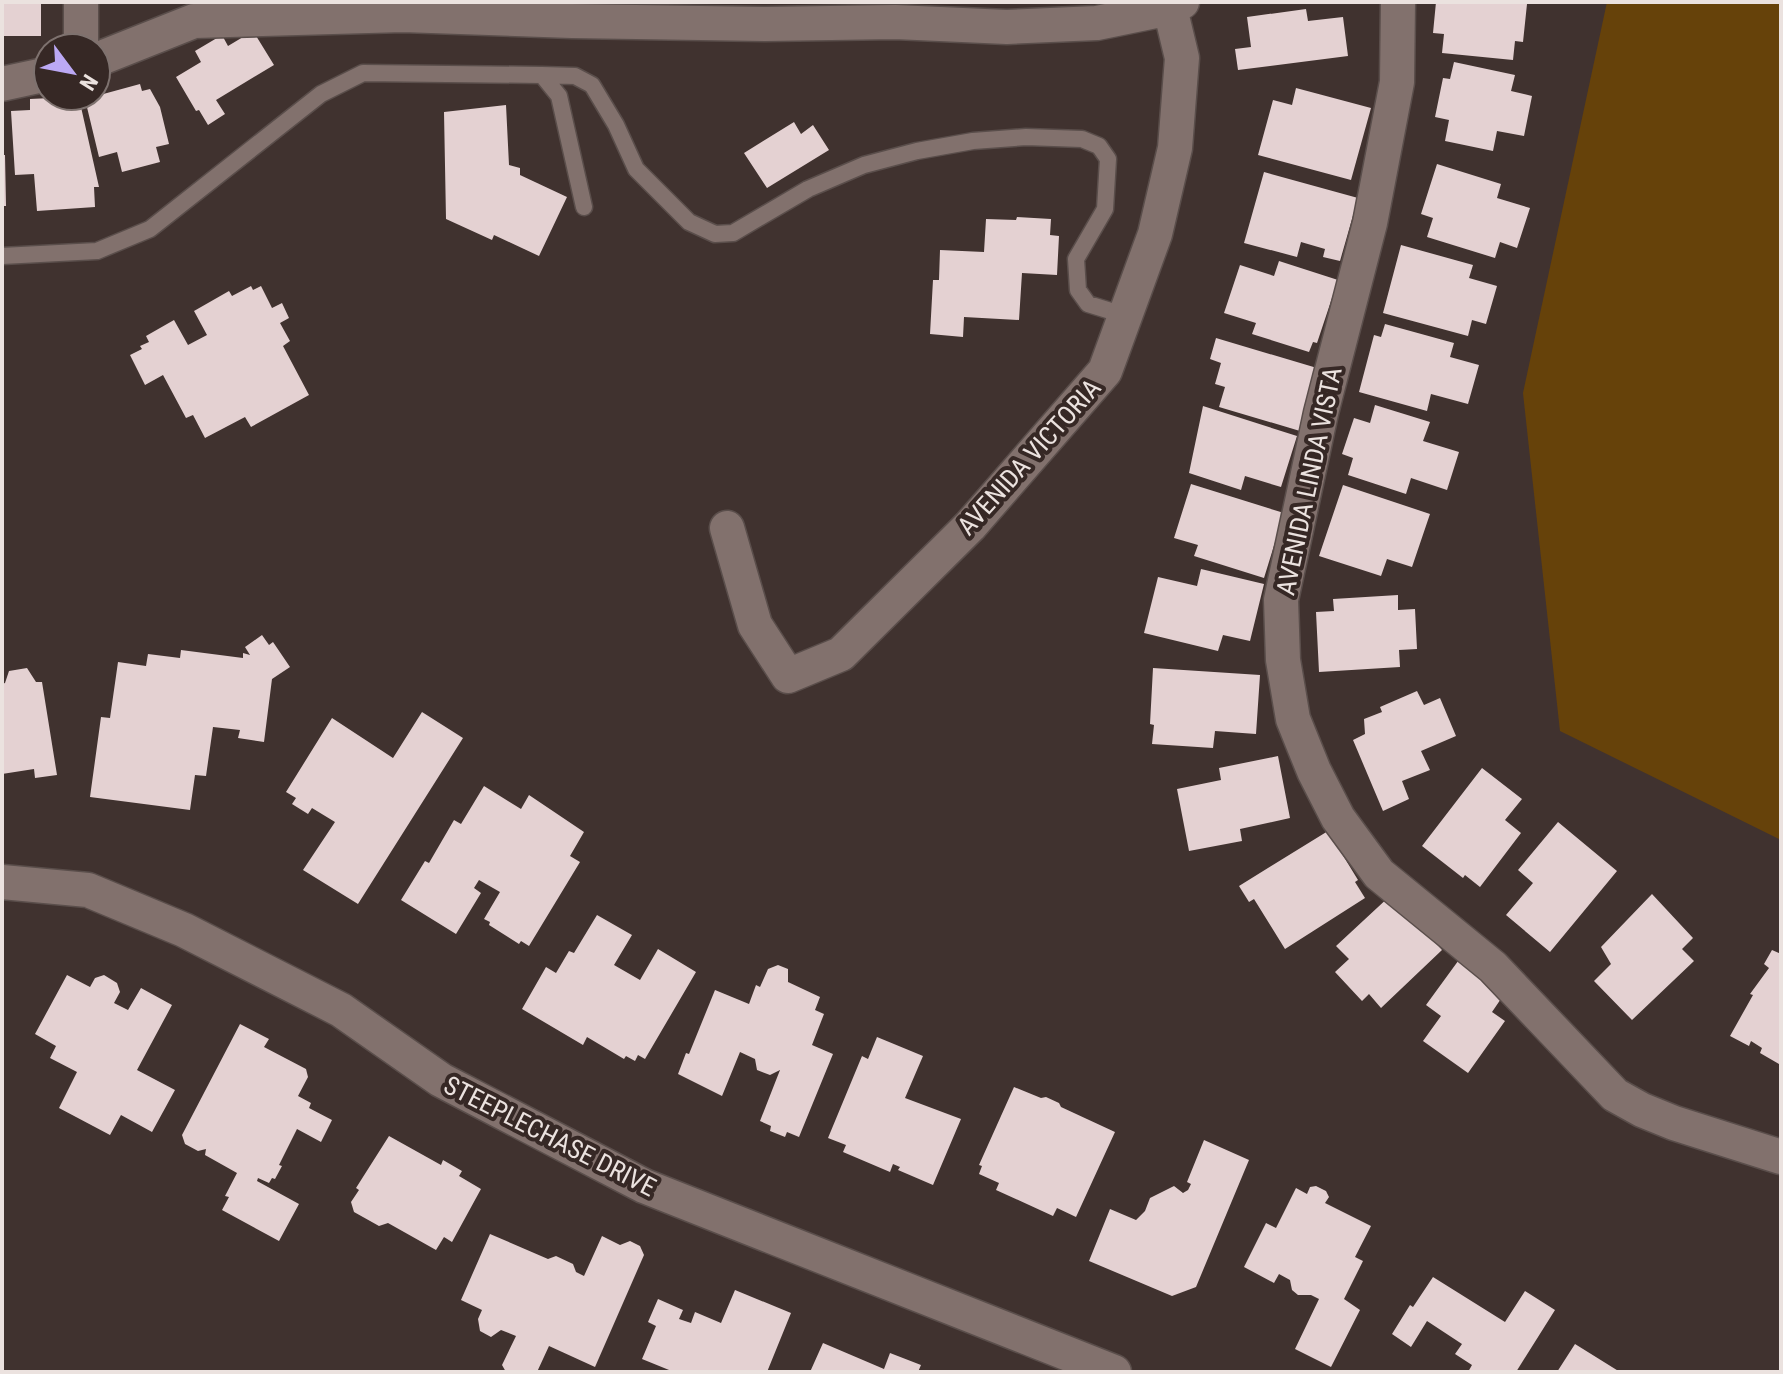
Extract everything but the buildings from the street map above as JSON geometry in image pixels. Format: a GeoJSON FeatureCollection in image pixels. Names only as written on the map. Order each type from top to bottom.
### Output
{"type":"FeatureCollection","features":[{"type":"Feature","properties":{"kind":"street"},"geometry":{"type":"LineString","coordinates":[[81,2],[81,32]]}},
{"type":"Feature","properties":{"kind":"street","name":"AVENIDA LINDA VISTA"},"geometry":{"type":"LineString","coordinates":[[1398,2],[1397,82],[1370,223],[1321,413],[1281,600],[1283,660],[1293,719],[1314,771],[1338,818],[1379,874],[1493,967],[1615,1095],[1674,1123],[1781,1157]]}},
{"type":"Feature","properties":{"kind":"street"},"geometry":{"type":"LineString","coordinates":[[112,54],[194,21],[403,8],[602,22],[895,12],[1007,27],[1097,23],[1176,5]]}},
{"type":"Feature","properties":{"kind":"street","name":"AVENIDA VICTORIA"},"geometry":{"type":"LineString","coordinates":[[727,528],[755,625],[788,676],[841,654],[970,526],[1105,371],[1155,234],[1175,148],[1182,58],[1176,5]]}},
{"type":"Feature","properties":{"kind":"street"},"geometry":{"type":"LineString","coordinates":[[2,84],[32,77]]}},
{"type":"Feature","properties":{"kind":"street","name":"STEEPLECHASE DRIVE"},"geometry":{"type":"LineString","coordinates":[[2,882],[88,890],[184,930],[341,1010],[441,1080],[644,1186],[1114,1372]]}},
{"type":"Feature","properties":{"kind":"lane"},"geometry":{"type":"LineString","coordinates":[[2,256],[97,251],[150,229],[321,94],[363,73],[575,76],[592,85],[616,125],[636,169],[689,222],[715,234],[733,233],[808,189],[864,165],[917,151],[973,141],[1026,137],[1082,139],[1099,146],[1108,159],[1105,209],[1076,259],[1078,290],[1088,304],[1127,316]]}},
{"type":"Feature","properties":{"kind":"lane"},"geometry":{"type":"LineString","coordinates":[[542,75],[559,96],[584,207]]}},
{"type":"Feature","properties":{"kind":"shaded area"},"geometry":{"type":"Polygon","coordinates":[[[1607,2],[1781,2],[1781,840],[1560,731],[1523,393],[1607,2]]]}}]}
